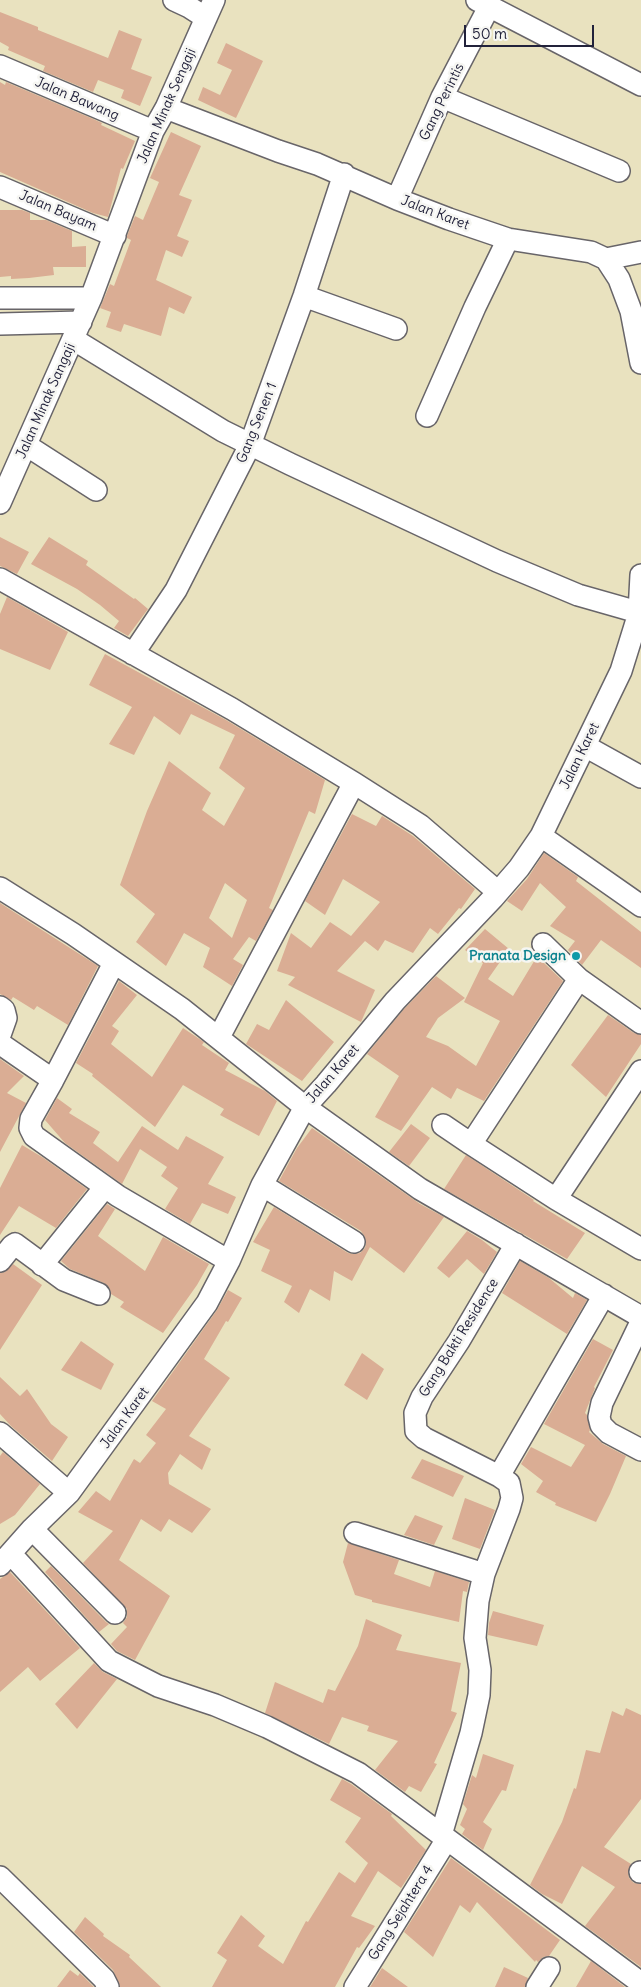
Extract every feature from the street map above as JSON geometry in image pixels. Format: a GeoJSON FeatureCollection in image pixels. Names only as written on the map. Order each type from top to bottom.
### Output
{"type":"FeatureCollection","features":[{"type":"Feature","properties":{"kind":"street"},"geometry":{"type":"LineString","coordinates":[[174,0],[189,7],[210,9]]}},
{"type":"Feature","properties":{"kind":"street","name":"Gang Perintis"},"geometry":{"type":"LineString","coordinates":[[397,199],[483,3],[641,85]]}},
{"type":"Feature","properties":{"kind":"street","name":"Jalan Minak Sengaji"},"geometry":{"type":"LineString","coordinates":[[91,298],[153,130],[166,108],[210,9]]}},
{"type":"Feature","properties":{"kind":"street","name":"Jalan Bawang"},"geometry":{"type":"LineString","coordinates":[[0,66],[153,130]]}},
{"type":"Feature","properties":{"kind":"street"},"geometry":{"type":"LineString","coordinates":[[442,97],[619,171]]}},
{"type":"Feature","properties":{"kind":"street","name":"Jalan Karet"},"geometry":{"type":"LineString","coordinates":[[166,108],[344,174],[397,199],[508,239],[591,252],[606,259]]}},
{"type":"Feature","properties":{"kind":"street","name":"Gang Senen 1"},"geometry":{"type":"LineString","coordinates":[[133,654],[176,590],[250,445],[304,296],[344,174]]}},
{"type":"Feature","properties":{"kind":"street","name":"Jalan Bayam"},"geometry":{"type":"LineString","coordinates":[[0,187],[115,236]]}},
{"type":"Feature","properties":{"kind":"street"},"geometry":{"type":"LineString","coordinates":[[427,416],[508,239]]}},
{"type":"Feature","properties":{"kind":"street"},"geometry":{"type":"LineString","coordinates":[[641,252],[606,259],[619,279],[631,311],[641,363]]}},
{"type":"Feature","properties":{"kind":"street"},"geometry":{"type":"LineString","coordinates":[[304,296],[396,329]]}},
{"type":"Feature","properties":{"kind":"street"},"geometry":{"type":"LineString","coordinates":[[0,298],[91,298]]}},
{"type":"Feature","properties":{"kind":"street","name":"Jalan Minak Sangaji"},"geometry":{"type":"LineString","coordinates":[[0,503],[91,298]]}},
{"type":"Feature","properties":{"kind":"street"},"geometry":{"type":"LineString","coordinates":[[0,324],[77,331],[223,431],[250,445],[506,564],[578,595],[640,613]]}},
{"type":"Feature","properties":{"kind":"street"},"geometry":{"type":"LineString","coordinates":[[26,445],[96,490]]}},
{"type":"Feature","properties":{"kind":"street","name":"Jalan Karet"},"geometry":{"type":"LineString","coordinates":[[5,1560],[32,1529],[69,1493],[207,1303],[229,1261],[262,1185],[305,1106],[326,1084],[395,1001],[519,868],[541,836],[621,671],[640,613],[641,575]]}},
{"type":"Feature","properties":{"kind":"street"},"geometry":{"type":"LineString","coordinates":[[0,579],[232,709],[354,783],[420,825],[498,892]]}},
{"type":"Feature","properties":{"kind":"street"},"geometry":{"type":"LineString","coordinates":[[585,746],[641,777]]}},
{"type":"Feature","properties":{"kind":"street"},"geometry":{"type":"LineString","coordinates":[[219,1037],[354,783]]}},
{"type":"Feature","properties":{"kind":"street"},"geometry":{"type":"LineString","coordinates":[[541,836],[641,906]]}},
{"type":"Feature","properties":{"kind":"street"},"geometry":{"type":"LineString","coordinates":[[0,888],[73,934],[219,1037],[305,1106],[420,1189],[641,1317]]}},
{"type":"Feature","properties":{"kind":"street"},"geometry":{"type":"LineString","coordinates":[[543,944],[579,979],[641,1023]]}},
{"type":"Feature","properties":{"kind":"street"},"geometry":{"type":"LineString","coordinates":[[114,963],[31,1119],[30,1128],[34,1136],[105,1187],[229,1261]]}},
{"type":"Feature","properties":{"kind":"street"},"geometry":{"type":"LineString","coordinates":[[471,1144],[579,979]]}},
{"type":"Feature","properties":{"kind":"street"},"geometry":{"type":"LineString","coordinates":[[0,1007],[4,1010],[6,1018],[0,1035]]}},
{"type":"Feature","properties":{"kind":"street"},"geometry":{"type":"LineString","coordinates":[[0,1041],[2,1045],[53,1080]]}},
{"type":"Feature","properties":{"kind":"street"},"geometry":{"type":"LineString","coordinates":[[556,1199],[641,1071]]}},
{"type":"Feature","properties":{"kind":"street"},"geometry":{"type":"LineString","coordinates":[[443,1125],[556,1199],[641,1249]]}},
{"type":"Feature","properties":{"kind":"street"},"geometry":{"type":"LineString","coordinates":[[262,1185],[354,1242]]}},
{"type":"Feature","properties":{"kind":"street"},"geometry":{"type":"LineString","coordinates":[[42,1265],[105,1187]]}},
{"type":"Feature","properties":{"kind":"street"},"geometry":{"type":"LineString","coordinates":[[0,1261],[12,1246],[16,1244],[64,1280],[99,1294]]}},
{"type":"Feature","properties":{"kind":"street","name":"Gang Bakti Residence"},"geometry":{"type":"LineString","coordinates":[[499,1476],[424,1438],[416,1431],[416,1413],[422,1397],[459,1341],[516,1244]]}},
{"type":"Feature","properties":{"kind":"street"},"geometry":{"type":"LineString","coordinates":[[499,1476],[604,1295]]}},
{"type":"Feature","properties":{"kind":"street"},"geometry":{"type":"LineString","coordinates":[[641,1322],[602,1403],[599,1416],[601,1425],[609,1433],[641,1450]]}},
{"type":"Feature","properties":{"kind":"street"},"geometry":{"type":"LineString","coordinates":[[0,1432],[69,1493]]}},
{"type":"Feature","properties":{"kind":"street","name":"Gang Sejahtera 4"},"geometry":{"type":"LineString","coordinates":[[355,1987],[444,1837],[476,1712],[478,1661],[475,1620],[484,1574],[512,1498],[509,1483],[499,1476]]}},
{"type":"Feature","properties":{"kind":"street"},"geometry":{"type":"LineString","coordinates":[[32,1529],[114,1613]]}},
{"type":"Feature","properties":{"kind":"street"},"geometry":{"type":"LineString","coordinates":[[354,1533],[484,1574]]}},
{"type":"Feature","properties":{"kind":"street"},"geometry":{"type":"LineString","coordinates":[[5,1560],[109,1661],[158,1686],[214,1705],[267,1727],[358,1773],[404,1805],[444,1837],[641,1983]]}},
{"type":"Feature","properties":{"kind":"street"},"geometry":{"type":"LineString","coordinates":[[0,1877],[104,1979],[108,1987]]}},
{"type":"Feature","properties":{"kind":"street"},"geometry":{"type":"LineString","coordinates":[[537,1987],[549,1968]]}},
{"type":"Feature","properties":{"kind":"building"},"geometry":{"type":"Polygon","coordinates":[[[0,12],[38,27],[38,30],[108,58],[119,30],[142,39],[131,69],[152,77],[140,106],[121,98],[124,90],[98,80],[93,92],[43,71],[45,66],[8,50],[9,47],[0,42],[0,12]]]}},
{"type":"Feature","properties":{"kind":"building"},"geometry":{"type":"Polygon","coordinates":[[[226,43],[263,61],[236,118],[198,100],[203,87],[220,95],[232,70],[217,63],[226,43]]]}},
{"type":"Feature","properties":{"kind":"building"},"geometry":{"type":"Polygon","coordinates":[[[0,82],[5,85],[6,82],[91,118],[102,123],[101,125],[135,141],[123,169],[121,168],[108,217],[93,213],[0,172],[0,82]]]}},
{"type":"Feature","properties":{"kind":"building"},"geometry":{"type":"Polygon","coordinates":[[[171,132],[201,146],[179,195],[192,200],[177,236],[189,241],[182,257],[166,250],[156,280],[192,297],[184,314],[169,307],[161,336],[124,324],[121,332],[106,327],[111,312],[100,308],[110,284],[114,286],[131,240],[127,236],[135,216],[143,220],[159,182],[150,178],[171,132]]]}},
{"type":"Feature","properties":{"kind":"building"},"geometry":{"type":"Polygon","coordinates":[[[0,210],[22,210],[30,213],[30,220],[46,220],[72,231],[72,247],[86,246],[86,267],[53,267],[54,275],[29,278],[11,279],[11,276],[0,277],[0,210]]]}},
{"type":"Feature","properties":{"kind":"building"},"geometry":{"type":"Polygon","coordinates":[[[0,537],[29,552],[17,574],[0,566],[0,537]]]}},
{"type":"Feature","properties":{"kind":"building"},"geometry":{"type":"Polygon","coordinates":[[[49,537],[88,561],[86,565],[148,609],[128,636],[114,628],[119,621],[100,605],[77,589],[31,564],[49,537]]]}},
{"type":"Feature","properties":{"kind":"building"},"geometry":{"type":"Polygon","coordinates":[[[7,597],[68,632],[50,670],[0,649],[0,614],[7,597]]]}},
{"type":"Feature","properties":{"kind":"building"},"geometry":{"type":"Polygon","coordinates":[[[105,654],[226,720],[325,780],[315,814],[309,811],[269,908],[273,910],[256,941],[249,937],[233,959],[243,965],[232,986],[203,967],[210,948],[184,933],[166,966],[136,942],[155,914],[120,885],[147,811],[169,761],[211,793],[202,810],[224,826],[245,788],[219,768],[235,735],[191,714],[180,735],[154,716],[134,755],[109,744],[132,707],[89,685],[105,654]],[[225,883],[209,918],[232,938],[247,900],[225,883]]]}},
{"type":"Feature","properties":{"kind":"building"},"geometry":{"type":"Polygon","coordinates":[[[352,814],[376,826],[382,816],[413,836],[475,889],[461,909],[459,908],[438,934],[430,928],[413,953],[385,940],[378,951],[365,941],[337,971],[375,990],[361,1022],[288,985],[295,977],[277,971],[291,933],[311,948],[330,922],[351,936],[380,902],[343,879],[325,915],[305,901],[352,814]]]}},
{"type":"Feature","properties":{"kind":"building"},"geometry":{"type":"Polygon","coordinates":[[[544,853],[578,877],[576,881],[641,932],[641,968],[601,940],[582,965],[568,950],[575,941],[550,926],[566,907],[540,883],[522,911],[507,901],[527,879],[544,853]]]}},
{"type":"Feature","properties":{"kind":"building"},"geometry":{"type":"Polygon","coordinates":[[[0,903],[98,966],[68,1025],[37,1006],[34,1010],[13,997],[11,1000],[0,994],[0,903]]]}},
{"type":"Feature","properties":{"kind":"building"},"geometry":{"type":"Polygon","coordinates":[[[485,929],[509,949],[488,979],[513,996],[536,958],[563,981],[484,1101],[457,1088],[451,1099],[432,1087],[401,1131],[375,1117],[399,1076],[367,1054],[404,1009],[436,976],[465,998],[438,1018],[426,1037],[448,1046],[476,1066],[500,1021],[464,1002],[483,963],[465,950],[485,929]]]}},
{"type":"Feature","properties":{"kind":"building"},"geometry":{"type":"Polygon","coordinates":[[[119,981],[137,995],[112,1026],[119,1031],[111,1044],[152,1077],[183,1028],[204,1042],[202,1045],[229,1063],[225,1070],[265,1091],[277,1101],[259,1136],[220,1115],[224,1109],[183,1085],[155,1127],[92,1076],[93,1074],[76,1063],[119,981]]]}},
{"type":"Feature","properties":{"kind":"building"},"geometry":{"type":"Polygon","coordinates":[[[286,1000],[334,1042],[302,1081],[246,1044],[257,1024],[269,1030],[286,1000]]]}},
{"type":"Feature","properties":{"kind":"building"},"geometry":{"type":"Polygon","coordinates":[[[608,1015],[634,1033],[641,1035],[641,1044],[606,1097],[571,1065],[608,1015]]]}},
{"type":"Feature","properties":{"kind":"building"},"geometry":{"type":"Polygon","coordinates":[[[0,1059],[24,1076],[7,1093],[26,1103],[0,1152],[0,1059]]]}},
{"type":"Feature","properties":{"kind":"building"},"geometry":{"type":"Polygon","coordinates":[[[57,1098],[72,1109],[69,1113],[100,1132],[93,1143],[118,1162],[142,1126],[178,1150],[186,1136],[224,1157],[208,1184],[236,1197],[228,1214],[202,1203],[190,1224],[165,1209],[178,1188],[161,1176],[167,1167],[140,1149],[122,1184],[65,1143],[45,1120],[57,1098]]]}},
{"type":"Feature","properties":{"kind":"building"},"geometry":{"type":"Polygon","coordinates":[[[411,1124],[430,1138],[409,1166],[389,1152],[411,1124]]]}},
{"type":"Feature","properties":{"kind":"building"},"geometry":{"type":"Polygon","coordinates":[[[312,1128],[420,1204],[444,1217],[404,1273],[370,1247],[352,1281],[334,1271],[330,1301],[310,1289],[299,1313],[284,1302],[292,1286],[261,1271],[270,1250],[253,1242],[274,1207],[348,1253],[360,1253],[365,1248],[366,1243],[361,1231],[279,1181],[297,1148],[312,1128]]]}},
{"type":"Feature","properties":{"kind":"building"},"geometry":{"type":"Polygon","coordinates":[[[22,1145],[87,1189],[56,1228],[19,1206],[0,1235],[0,1188],[22,1145]]]}},
{"type":"Feature","properties":{"kind":"building"},"geometry":{"type":"Polygon","coordinates":[[[466,1155],[533,1201],[585,1233],[567,1259],[444,1189],[466,1155]]]}},
{"type":"Feature","properties":{"kind":"building"},"geometry":{"type":"Polygon","coordinates":[[[107,1204],[115,1209],[98,1236],[145,1271],[163,1237],[209,1264],[197,1285],[163,1333],[120,1307],[124,1302],[111,1294],[109,1287],[104,1283],[70,1269],[61,1261],[107,1204]]]}},
{"type":"Feature","properties":{"kind":"building"},"geometry":{"type":"Polygon","coordinates":[[[467,1231],[497,1252],[484,1274],[467,1259],[449,1278],[437,1268],[467,1231]]]}},
{"type":"Feature","properties":{"kind":"building"},"geometry":{"type":"Polygon","coordinates":[[[520,1261],[549,1278],[573,1298],[575,1293],[587,1300],[567,1334],[502,1293],[520,1261]]]}},
{"type":"Feature","properties":{"kind":"building"},"geometry":{"type":"Polygon","coordinates":[[[13,1264],[42,1285],[0,1350],[0,1273],[5,1272],[13,1264]]]}},
{"type":"Feature","properties":{"kind":"building"},"geometry":{"type":"Polygon","coordinates":[[[228,1290],[242,1298],[204,1359],[230,1378],[189,1436],[211,1449],[202,1470],[180,1454],[168,1473],[169,1484],[211,1509],[192,1533],[169,1519],[161,1532],[141,1519],[119,1560],[170,1596],[135,1660],[117,1651],[111,1644],[127,1627],[123,1623],[127,1617],[127,1609],[83,1563],[113,1531],[78,1512],[96,1491],[110,1501],[134,1459],[140,1463],[156,1443],[146,1435],[166,1409],[152,1401],[217,1310],[228,1290]]]}},
{"type":"Feature","properties":{"kind":"building"},"geometry":{"type":"Polygon","coordinates":[[[593,1339],[613,1350],[594,1387],[585,1413],[587,1415],[589,1432],[603,1444],[626,1456],[596,1522],[555,1505],[556,1503],[536,1492],[543,1481],[521,1464],[531,1447],[571,1467],[585,1445],[544,1424],[593,1339]]]}},
{"type":"Feature","properties":{"kind":"building"},"geometry":{"type":"Polygon","coordinates":[[[81,1341],[114,1364],[101,1390],[61,1370],[81,1341]]]}},
{"type":"Feature","properties":{"kind":"building"},"geometry":{"type":"Polygon","coordinates":[[[362,1353],[384,1369],[367,1400],[344,1385],[362,1353]]]}},
{"type":"Feature","properties":{"kind":"building"},"geometry":{"type":"Polygon","coordinates":[[[0,1377],[20,1396],[27,1389],[51,1424],[68,1437],[52,1461],[11,1426],[0,1414],[0,1377]]]}},
{"type":"Feature","properties":{"kind":"building"},"geometry":{"type":"Polygon","coordinates":[[[3,1452],[40,1484],[15,1515],[0,1524],[0,1456],[3,1452]]]}},
{"type":"Feature","properties":{"kind":"building"},"geometry":{"type":"Polygon","coordinates":[[[422,1459],[464,1476],[453,1497],[411,1478],[422,1459]]]}},
{"type":"Feature","properties":{"kind":"building"},"geometry":{"type":"Polygon","coordinates":[[[465,1498],[495,1510],[480,1549],[452,1539],[465,1498]]]}},
{"type":"Feature","properties":{"kind":"building"},"geometry":{"type":"Polygon","coordinates":[[[415,1515],[443,1526],[434,1545],[404,1535],[415,1515]]]}},
{"type":"Feature","properties":{"kind":"building"},"geometry":{"type":"Polygon","coordinates":[[[348,1543],[399,1560],[394,1574],[430,1587],[435,1571],[469,1582],[467,1592],[463,1591],[459,1622],[372,1602],[372,1600],[355,1595],[343,1562],[348,1543]]]}},
{"type":"Feature","properties":{"kind":"building"},"geometry":{"type":"Polygon","coordinates":[[[51,1566],[109,1624],[99,1632],[45,1572],[51,1566]]]}},
{"type":"Feature","properties":{"kind":"building"},"geometry":{"type":"Polygon","coordinates":[[[10,1572],[80,1648],[40,1681],[28,1667],[0,1692],[0,1579],[10,1572]]]}},
{"type":"Feature","properties":{"kind":"building"},"geometry":{"type":"Polygon","coordinates":[[[493,1611],[544,1625],[537,1646],[488,1635],[493,1611]]]}},
{"type":"Feature","properties":{"kind":"building"},"geometry":{"type":"Polygon","coordinates":[[[366,1619],[402,1635],[396,1650],[461,1663],[451,1711],[457,1713],[434,1763],[437,1764],[421,1792],[409,1786],[405,1792],[375,1770],[398,1741],[367,1731],[369,1726],[342,1717],[329,1744],[265,1713],[275,1682],[323,1703],[328,1689],[335,1691],[358,1646],[366,1619]]]}},
{"type":"Feature","properties":{"kind":"building"},"geometry":{"type":"Polygon","coordinates":[[[94,1663],[103,1672],[117,1679],[77,1729],[55,1704],[94,1663]]]}},
{"type":"Feature","properties":{"kind":"building"},"geometry":{"type":"Polygon","coordinates":[[[626,1708],[641,1715],[641,1799],[604,1847],[631,1864],[628,1872],[629,1878],[634,1883],[641,1884],[641,1967],[585,1926],[615,1887],[582,1866],[562,1904],[542,1894],[530,1885],[562,1822],[574,1788],[576,1789],[586,1750],[600,1753],[612,1711],[623,1716],[626,1708]]]}},
{"type":"Feature","properties":{"kind":"building"},"geometry":{"type":"Polygon","coordinates":[[[483,1754],[514,1765],[506,1791],[502,1790],[483,1822],[492,1829],[483,1850],[462,1834],[465,1829],[460,1825],[467,1809],[463,1804],[472,1775],[476,1778],[483,1754]]]}},
{"type":"Feature","properties":{"kind":"building"},"geometry":{"type":"Polygon","coordinates":[[[342,1779],[392,1814],[391,1816],[426,1850],[401,1888],[378,1871],[351,1916],[375,1926],[359,1948],[357,1947],[335,1987],[212,1987],[227,1960],[217,1953],[241,1915],[265,1936],[258,1946],[283,1964],[306,1921],[308,1922],[339,1872],[355,1883],[368,1863],[345,1842],[361,1818],[330,1800],[342,1779]]]}},
{"type":"Feature","properties":{"kind":"building"},"geometry":{"type":"Polygon","coordinates":[[[451,1858],[560,1940],[549,1956],[535,1962],[477,1902],[470,1913],[460,1905],[433,1957],[404,1932],[451,1858]]]}},
{"type":"Feature","properties":{"kind":"building"},"geometry":{"type":"Polygon","coordinates":[[[85,1917],[104,1934],[103,1936],[130,1955],[129,1957],[161,1987],[120,1987],[113,1970],[74,1932],[85,1917]]]}},
{"type":"Feature","properties":{"kind":"building"},"geometry":{"type":"Polygon","coordinates":[[[591,1961],[625,1987],[576,1987],[591,1961]]]}},
{"type":"Feature","properties":{"kind":"building"},"geometry":{"type":"Polygon","coordinates":[[[504,1967],[528,1978],[525,1987],[495,1987],[504,1967]]]}},
{"type":"Feature","properties":{"kind":"building"},"geometry":{"type":"Polygon","coordinates":[[[382,1968],[408,1987],[370,1987],[382,1968]]]}},
{"type":"Feature","properties":{"kind":"building"},"geometry":{"type":"Polygon","coordinates":[[[70,1970],[78,1976],[80,1973],[94,1987],[57,1987],[70,1970]]]}},
{"type":"Feature","properties":{"kind":"place","name":"Pranata Design"},"geometry":{"type":"Point","coordinates":[576,956]}}]}
